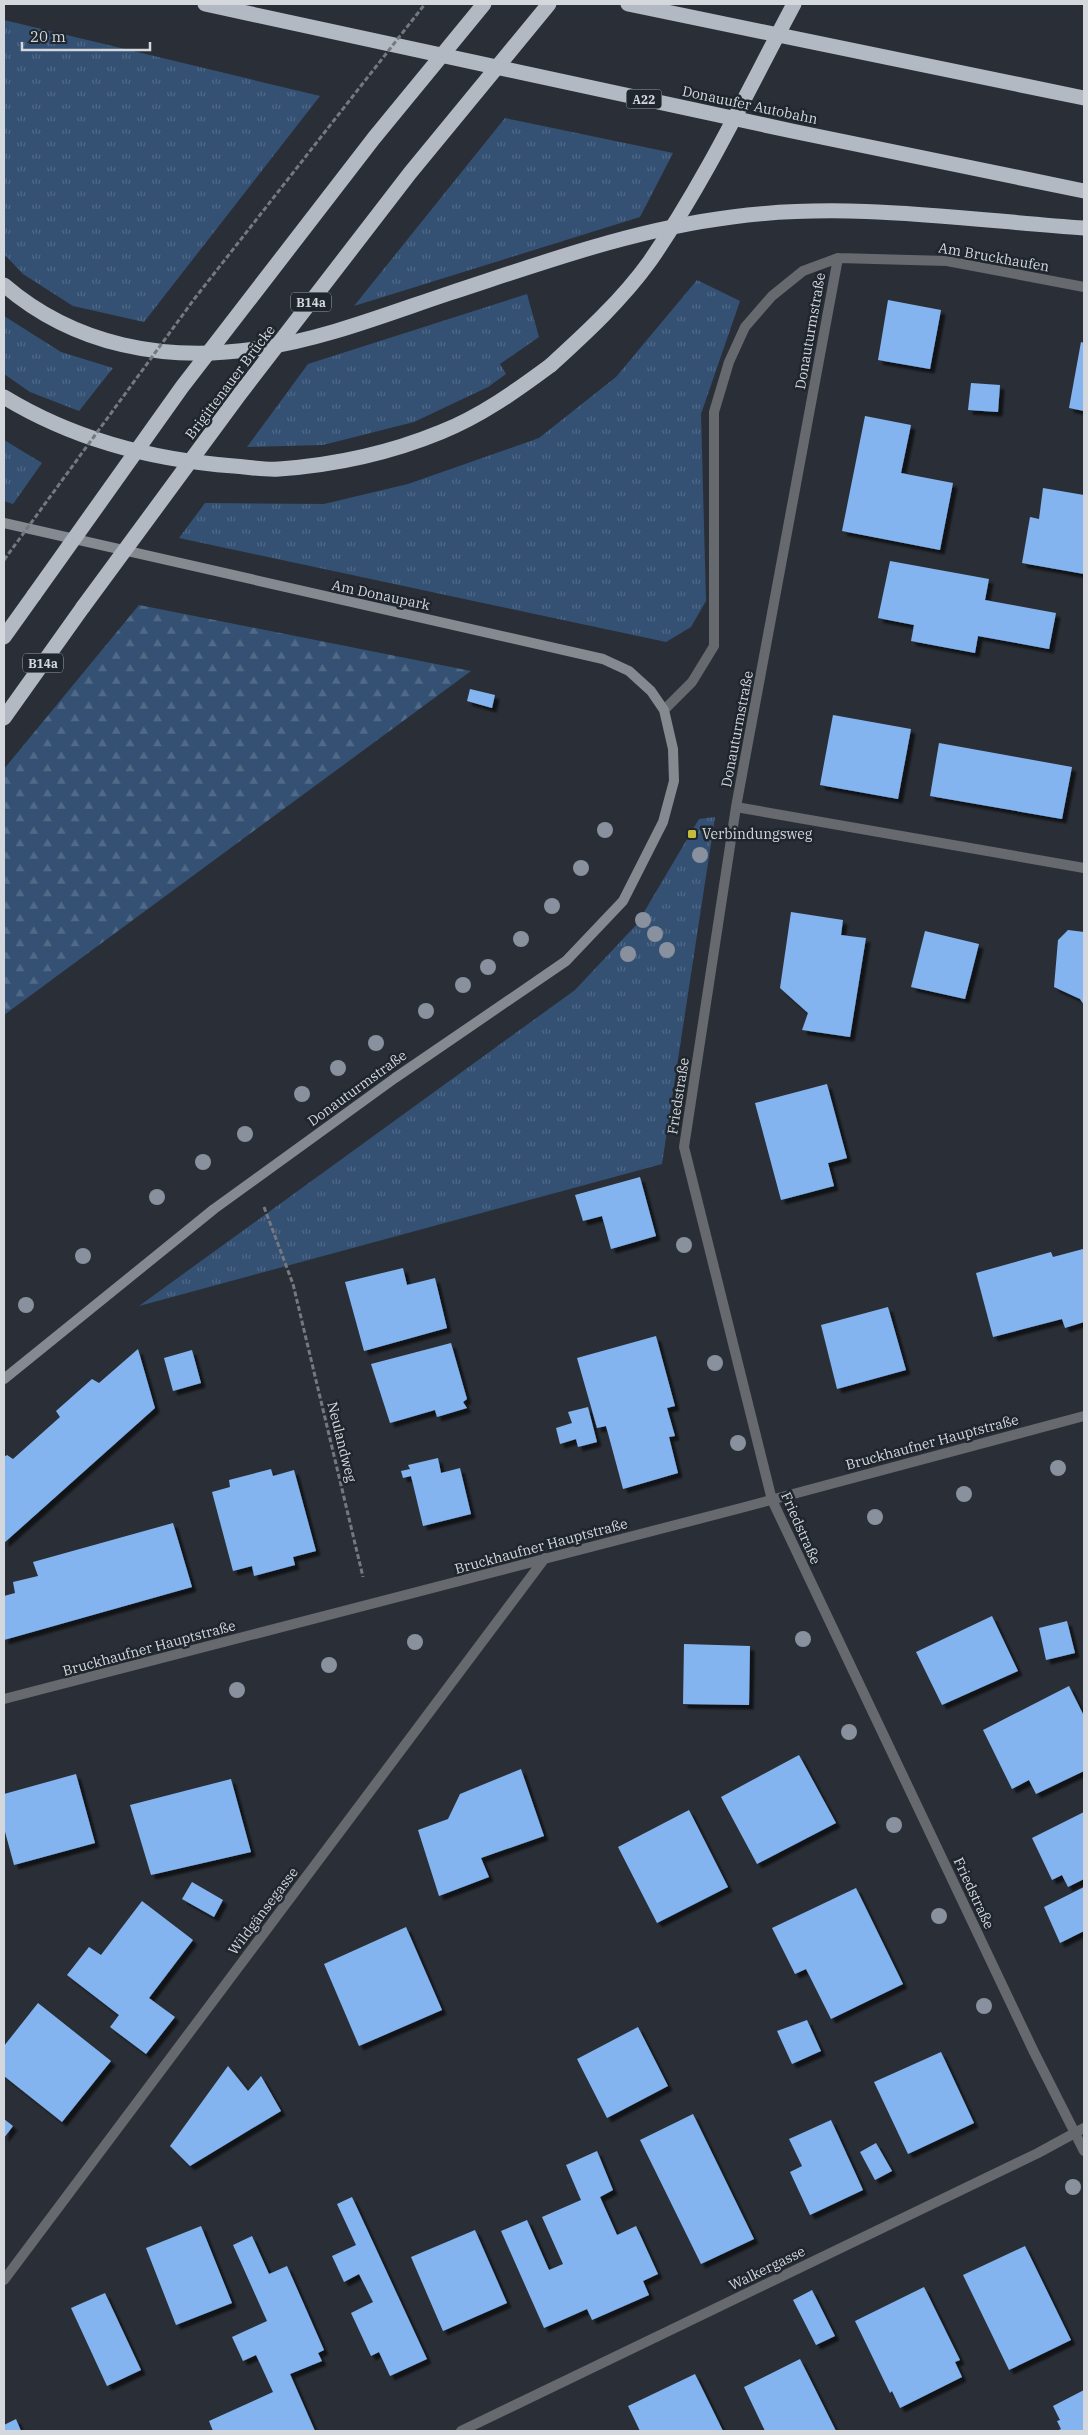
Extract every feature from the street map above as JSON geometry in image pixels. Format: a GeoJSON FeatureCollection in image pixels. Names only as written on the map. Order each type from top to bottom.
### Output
{"type":"FeatureCollection","features":[{"type":"Feature","properties":{"kind":"highway","name":"Donauufer Autobahn"},"geometry":{"type":"LineString","coordinates":[[205,4],[792,131],[1084,191]]}},
{"type":"Feature","properties":{"kind":"highway"},"geometry":{"type":"LineString","coordinates":[[4,637],[182,387],[374,138],[484,4]]}},
{"type":"Feature","properties":{"kind":"highway","name":"Brigittenauer Brücke"},"geometry":{"type":"LineString","coordinates":[[4,718],[239,395],[398,188],[549,4]]}},
{"type":"Feature","properties":{"kind":"highway"},"geometry":{"type":"LineString","coordinates":[[628,4],[1084,98]]}},
{"type":"Feature","properties":{"kind":"highway"},"geometry":{"type":"LineString","coordinates":[[4,397],[25,410],[71,431],[118,446],[172,459],[277,469],[331,463],[388,451],[442,432],[482,412],[517,390],[551,365],[613,305],[649,262],[713,156],[794,4]]}},
{"type":"Feature","properties":{"kind":"highway"},"geometry":{"type":"LineString","coordinates":[[4,285],[39,311],[75,331],[113,343],[149,350],[182,353],[222,353],[258,349],[296,341],[351,326],[556,258],[685,224],[732,216],[781,212],[851,210],[1084,228]]}},
{"type":"Feature","properties":{"kind":"street","name":"Am Bruckhaufen"},"geometry":{"type":"LineString","coordinates":[[838,258],[947,260],[1084,287]]}},
{"type":"Feature","properties":{"kind":"street","name":"Donauturmstraße"},"geometry":{"type":"LineString","coordinates":[[664,710],[692,682],[714,646],[714,412],[729,362],[745,327],[772,296],[802,272],[838,258]]}},
{"type":"Feature","properties":{"kind":"street","name":"Donauturmstraße"},"geometry":{"type":"LineString","coordinates":[[736,807],[838,258]]}},
{"type":"Feature","properties":{"kind":"street","name":"Am Donaupark"},"geometry":{"type":"LineString","coordinates":[[4,523],[603,659],[629,671],[651,691],[664,710],[673,749],[674,781]]}},
{"type":"Feature","properties":{"kind":"street","name":"Donauturmstraße"},"geometry":{"type":"LineString","coordinates":[[4,1379],[214,1209],[395,1078],[566,961],[623,901],[659,830],[674,781]]}},
{"type":"Feature","properties":{"kind":"street"},"geometry":{"type":"LineString","coordinates":[[736,807],[1084,868]]}},
{"type":"Feature","properties":{"kind":"street","name":"Friedstraße"},"geometry":{"type":"LineString","coordinates":[[736,807],[684,1147],[772,1500],[1034,2052],[1080,2130],[1084,2151]]}},
{"type":"Feature","properties":{"kind":"street","name":"Bruckhaufner Hauptstraße"},"geometry":{"type":"LineString","coordinates":[[4,1700],[772,1500],[1084,1416]]}},
{"type":"Feature","properties":{"kind":"street","name":"Wildgänsegasse"},"geometry":{"type":"LineString","coordinates":[[4,2280],[545,1558]]}},
{"type":"Feature","properties":{"kind":"street","name":"Walkergasse"},"geometry":{"type":"LineString","coordinates":[[461,2431],[1080,2130]]}},
{"type":"Feature","properties":{"kind":"path"},"geometry":{"type":"LineString","coordinates":[[4,560],[195,298],[425,4]]}},
{"type":"Feature","properties":{"kind":"path","name":"Neulandweg"},"geometry":{"type":"LineString","coordinates":[[264,1207],[293,1284],[370,1605]]}},
{"type":"Feature","properties":{"kind":"green space"},"geometry":{"type":"Polygon","coordinates":[[[4,20],[320,96],[144,322],[73,306],[23,274],[4,254],[4,20]]]}},
{"type":"Feature","properties":{"kind":"green space"},"geometry":{"type":"Polygon","coordinates":[[[505,118],[673,153],[640,217],[354,306],[505,118]]]}},
{"type":"Feature","properties":{"kind":"green space"},"geometry":{"type":"Polygon","coordinates":[[[697,280],[740,301],[701,414],[706,601],[691,627],[666,642],[179,538],[205,503],[324,504],[408,484],[539,438],[616,377],[697,280]]]}},
{"type":"Feature","properties":{"kind":"green space"},"geometry":{"type":"Polygon","coordinates":[[[527,294],[539,337],[500,364],[506,374],[488,387],[414,422],[323,445],[247,447],[308,364],[527,294]]]}},
{"type":"Feature","properties":{"kind":"green space"},"geometry":{"type":"Polygon","coordinates":[[[4,316],[61,352],[113,368],[79,411],[30,392],[4,374],[4,316]]]}},
{"type":"Feature","properties":{"kind":"green space"},"geometry":{"type":"Polygon","coordinates":[[[4,440],[42,463],[13,504],[4,501],[4,440]]]}},
{"type":"Feature","properties":{"kind":"green space"},"geometry":{"type":"Polygon","coordinates":[[[139,605],[471,671],[4,1015],[4,769],[139,605]]]}},
{"type":"Feature","properties":{"kind":"green space"},"geometry":{"type":"Polygon","coordinates":[[[715,817],[662,1164],[139,1306],[575,990],[637,924],[699,819],[715,817]]]}},
{"type":"Feature","properties":{"kind":"building"},"geometry":{"type":"Polygon","coordinates":[[[888,300],[941,310],[930,369],[878,360],[888,300]]]}},
{"type":"Feature","properties":{"kind":"building"},"geometry":{"type":"Polygon","coordinates":[[[1081,342],[1084,343],[1084,411],[1069,408],[1081,342]]]}},
{"type":"Feature","properties":{"kind":"building"},"geometry":{"type":"Polygon","coordinates":[[[971,383],[1000,385],[998,412],[968,410],[971,383]]]}},
{"type":"Feature","properties":{"kind":"building"},"geometry":{"type":"Polygon","coordinates":[[[865,416],[911,425],[901,473],[953,483],[940,550],[842,531],[865,416]]]}},
{"type":"Feature","properties":{"kind":"building"},"geometry":{"type":"Polygon","coordinates":[[[1043,488],[1084,495],[1084,574],[1022,563],[1030,517],[1039,519],[1043,488]]]}},
{"type":"Feature","properties":{"kind":"building"},"geometry":{"type":"Polygon","coordinates":[[[890,561],[989,579],[985,600],[1056,613],[1049,649],[978,636],[975,653],[911,641],[914,625],[878,618],[890,561]]]}},
{"type":"Feature","properties":{"kind":"building"},"geometry":{"type":"Polygon","coordinates":[[[470,689],[495,695],[492,708],[467,701],[470,689]]]}},
{"type":"Feature","properties":{"kind":"building"},"geometry":{"type":"Polygon","coordinates":[[[833,715],[911,729],[898,799],[820,785],[833,715]]]}},
{"type":"Feature","properties":{"kind":"building"},"geometry":{"type":"Polygon","coordinates":[[[939,743],[1072,767],[1062,819],[930,796],[939,743]]]}},
{"type":"Feature","properties":{"kind":"building"},"geometry":{"type":"Polygon","coordinates":[[[791,912],[843,920],[841,935],[866,938],[850,1037],[802,1030],[808,1013],[780,988],[791,912]]]}},
{"type":"Feature","properties":{"kind":"building"},"geometry":{"type":"Polygon","coordinates":[[[1068,930],[1084,932],[1084,1005],[1080,999],[1054,987],[1058,940],[1068,930]]]}},
{"type":"Feature","properties":{"kind":"building"},"geometry":{"type":"Polygon","coordinates":[[[925,931],[979,944],[965,999],[911,987],[925,931]]]}},
{"type":"Feature","properties":{"kind":"building"},"geometry":{"type":"Polygon","coordinates":[[[827,1084],[847,1158],[828,1163],[834,1186],[781,1200],[755,1103],[827,1084]]]}},
{"type":"Feature","properties":{"kind":"building"},"geometry":{"type":"Polygon","coordinates":[[[640,1177],[656,1236],[611,1249],[602,1216],[583,1221],[575,1195],[640,1177]]]}},
{"type":"Feature","properties":{"kind":"building"},"geometry":{"type":"Polygon","coordinates":[[[1083,1249],[1084,1322],[1065,1328],[1062,1319],[993,1337],[976,1273],[1051,1252],[1053,1257],[1083,1249]]]}},
{"type":"Feature","properties":{"kind":"building"},"geometry":{"type":"Polygon","coordinates":[[[403,1268],[407,1285],[435,1278],[447,1328],[364,1351],[345,1282],[403,1268]]]}},
{"type":"Feature","properties":{"kind":"building"},"geometry":{"type":"Polygon","coordinates":[[[888,1307],[906,1370],[837,1389],[821,1325],[888,1307]]]}},
{"type":"Feature","properties":{"kind":"building"},"geometry":{"type":"Polygon","coordinates":[[[656,1336],[675,1406],[667,1408],[675,1436],[669,1437],[678,1473],[623,1489],[606,1426],[597,1428],[577,1358],[656,1336]]]}},
{"type":"Feature","properties":{"kind":"building"},"geometry":{"type":"Polygon","coordinates":[[[451,1343],[467,1399],[463,1402],[467,1408],[437,1417],[435,1410],[390,1423],[371,1364],[451,1343]]]}},
{"type":"Feature","properties":{"kind":"building"},"geometry":{"type":"Polygon","coordinates":[[[138,1349],[155,1408],[4,1543],[4,1457],[7,1455],[13,1459],[60,1417],[56,1411],[92,1379],[99,1383],[138,1349]]]}},
{"type":"Feature","properties":{"kind":"building"},"geometry":{"type":"Polygon","coordinates":[[[192,1350],[201,1383],[173,1391],[164,1358],[192,1350]]]}},
{"type":"Feature","properties":{"kind":"building"},"geometry":{"type":"Polygon","coordinates":[[[588,1407],[597,1442],[578,1447],[576,1439],[560,1444],[556,1428],[572,1423],[568,1412],[588,1407]]]}},
{"type":"Feature","properties":{"kind":"building"},"geometry":{"type":"Polygon","coordinates":[[[438,1458],[441,1473],[460,1468],[471,1514],[423,1526],[411,1476],[403,1478],[401,1471],[410,1469],[408,1465],[438,1458]]]}},
{"type":"Feature","properties":{"kind":"building"},"geometry":{"type":"Polygon","coordinates":[[[271,1469],[273,1476],[294,1470],[316,1551],[293,1557],[295,1565],[254,1576],[252,1566],[233,1571],[212,1492],[230,1487],[229,1480],[271,1469]]]}},
{"type":"Feature","properties":{"kind":"building"},"geometry":{"type":"Polygon","coordinates":[[[173,1523],[192,1587],[4,1640],[4,1596],[15,1593],[13,1582],[38,1576],[33,1562],[173,1523]]]}},
{"type":"Feature","properties":{"kind":"building"},"geometry":{"type":"Polygon","coordinates":[[[992,1616],[1018,1671],[942,1705],[916,1652],[992,1616]]]}},
{"type":"Feature","properties":{"kind":"building"},"geometry":{"type":"Polygon","coordinates":[[[1067,1621],[1075,1653],[1046,1660],[1039,1628],[1067,1621]]]}},
{"type":"Feature","properties":{"kind":"building"},"geometry":{"type":"Polygon","coordinates":[[[684,1644],[750,1646],[749,1705],[683,1704],[684,1644]]]}},
{"type":"Feature","properties":{"kind":"building"},"geometry":{"type":"Polygon","coordinates":[[[1069,1686],[1084,1716],[1084,1771],[1036,1794],[1029,1780],[1012,1789],[983,1730],[1069,1686]]]}},
{"type":"Feature","properties":{"kind":"building"},"geometry":{"type":"Polygon","coordinates":[[[799,1755],[836,1823],[757,1864],[721,1797],[799,1755]]]}},
{"type":"Feature","properties":{"kind":"building"},"geometry":{"type":"Polygon","coordinates":[[[521,1769],[544,1836],[481,1858],[489,1877],[439,1896],[418,1830],[448,1819],[460,1794],[521,1769]]]}},
{"type":"Feature","properties":{"kind":"building"},"geometry":{"type":"Polygon","coordinates":[[[76,1774],[95,1843],[14,1865],[4,1828],[4,1794],[76,1774]]]}},
{"type":"Feature","properties":{"kind":"building"},"geometry":{"type":"Polygon","coordinates":[[[231,1779],[251,1852],[151,1875],[130,1805],[231,1779]]]}},
{"type":"Feature","properties":{"kind":"building"},"geometry":{"type":"Polygon","coordinates":[[[689,1810],[728,1887],[657,1923],[618,1847],[689,1810]]]}},
{"type":"Feature","properties":{"kind":"building"},"geometry":{"type":"Polygon","coordinates":[[[1084,1812],[1084,1879],[1068,1887],[1062,1875],[1052,1880],[1032,1838],[1084,1812]]]}},
{"type":"Feature","properties":{"kind":"building"},"geometry":{"type":"Polygon","coordinates":[[[192,1882],[223,1900],[214,1917],[182,1899],[192,1882]]]}},
{"type":"Feature","properties":{"kind":"building"},"geometry":{"type":"Polygon","coordinates":[[[1084,1887],[1084,1931],[1060,1943],[1044,1907],[1084,1887]]]}},
{"type":"Feature","properties":{"kind":"building"},"geometry":{"type":"Polygon","coordinates":[[[856,1888],[903,1984],[831,2019],[806,1969],[795,1974],[772,1928],[856,1888]]]}},
{"type":"Feature","properties":{"kind":"building"},"geometry":{"type":"Polygon","coordinates":[[[142,1901],[193,1940],[149,1998],[175,2017],[146,2054],[110,2027],[119,2015],[67,1975],[89,1947],[101,1955],[142,1901]]]}},
{"type":"Feature","properties":{"kind":"building"},"geometry":{"type":"Polygon","coordinates":[[[406,1927],[442,2010],[359,2046],[324,1964],[406,1927]]]}},
{"type":"Feature","properties":{"kind":"building"},"geometry":{"type":"Polygon","coordinates":[[[38,2003],[111,2061],[62,2122],[4,2076],[4,2046],[38,2003]]]}},
{"type":"Feature","properties":{"kind":"building"},"geometry":{"type":"Polygon","coordinates":[[[807,2020],[821,2051],[792,2064],[777,2031],[807,2020]]]}},
{"type":"Feature","properties":{"kind":"building"},"geometry":{"type":"Polygon","coordinates":[[[638,2027],[668,2086],[607,2118],[577,2059],[638,2027]]]}},
{"type":"Feature","properties":{"kind":"building"},"geometry":{"type":"Polygon","coordinates":[[[941,2052],[974,2123],[908,2154],[874,2082],[941,2052]]]}},
{"type":"Feature","properties":{"kind":"building"},"geometry":{"type":"Polygon","coordinates":[[[228,2066],[248,2091],[261,2076],[281,2111],[190,2166],[170,2146],[228,2066]]]}},
{"type":"Feature","properties":{"kind":"building"},"geometry":{"type":"Polygon","coordinates":[[[693,2114],[754,2239],[701,2264],[640,2140],[693,2114]]]}},
{"type":"Feature","properties":{"kind":"building"},"geometry":{"type":"Polygon","coordinates":[[[4,2119],[13,2126],[4,2138],[4,2119]]]}},
{"type":"Feature","properties":{"kind":"building"},"geometry":{"type":"Polygon","coordinates":[[[831,2120],[863,2190],[810,2215],[790,2172],[802,2166],[789,2139],[831,2120]]]}},
{"type":"Feature","properties":{"kind":"building"},"geometry":{"type":"Polygon","coordinates":[[[876,2143],[892,2171],[875,2180],[860,2152],[876,2143]]]}},
{"type":"Feature","properties":{"kind":"building"},"geometry":{"type":"Polygon","coordinates":[[[597,2151],[613,2190],[600,2197],[617,2235],[636,2226],[658,2274],[643,2281],[649,2295],[592,2320],[587,2309],[544,2328],[501,2231],[527,2220],[549,2270],[563,2264],[542,2217],[581,2200],[566,2165],[597,2151]]]}},
{"type":"Feature","properties":{"kind":"building"},"geometry":{"type":"Polygon","coordinates":[[[352,2197],[427,2359],[390,2376],[379,2352],[371,2356],[351,2313],[373,2302],[359,2274],[344,2282],[332,2256],[356,2245],[337,2204],[352,2197]]]}},
{"type":"Feature","properties":{"kind":"building"},"geometry":{"type":"Polygon","coordinates":[[[201,2226],[232,2303],[176,2325],[146,2248],[201,2226]]]}},
{"type":"Feature","properties":{"kind":"building"},"geometry":{"type":"Polygon","coordinates":[[[475,2230],[507,2303],[443,2331],[411,2257],[475,2230]]]}},
{"type":"Feature","properties":{"kind":"building"},"geometry":{"type":"Polygon","coordinates":[[[252,2236],[269,2274],[287,2266],[324,2350],[318,2353],[322,2361],[290,2374],[315,2431],[213,2431],[209,2421],[273,2392],[256,2355],[243,2361],[232,2337],[267,2321],[233,2245],[252,2236]]]}},
{"type":"Feature","properties":{"kind":"building"},"geometry":{"type":"Polygon","coordinates":[[[1025,2246],[1071,2340],[1009,2370],[963,2275],[1025,2246]]]}},
{"type":"Feature","properties":{"kind":"building"},"geometry":{"type":"Polygon","coordinates":[[[924,2287],[960,2360],[955,2362],[962,2377],[900,2408],[892,2391],[890,2393],[855,2321],[924,2287]]]}},
{"type":"Feature","properties":{"kind":"building"},"geometry":{"type":"Polygon","coordinates":[[[812,2290],[835,2336],[816,2345],[793,2300],[812,2290]]]}},
{"type":"Feature","properties":{"kind":"building"},"geometry":{"type":"Polygon","coordinates":[[[105,2293],[141,2370],[107,2386],[71,2308],[105,2293]]]}},
{"type":"Feature","properties":{"kind":"building"},"geometry":{"type":"Polygon","coordinates":[[[800,2359],[836,2431],[765,2431],[744,2387],[800,2359]]]}},
{"type":"Feature","properties":{"kind":"building"},"geometry":{"type":"Polygon","coordinates":[[[695,2374],[723,2431],[640,2431],[628,2406],[695,2374]]]}},
{"type":"Feature","properties":{"kind":"building"},"geometry":{"type":"Polygon","coordinates":[[[1084,2390],[1084,2431],[1057,2431],[1061,2429],[1057,2421],[1060,2420],[1053,2406],[1084,2390]]]}},
{"type":"Feature","properties":{"kind":"building"},"geometry":{"type":"Polygon","coordinates":[[[16,2419],[21,2431],[4,2431],[4,2425],[16,2419]]]}},
{"type":"Feature","properties":{"kind":"place","name":"Verbindungsweg"},"geometry":{"type":"Point","coordinates":[692,834]}}]}
